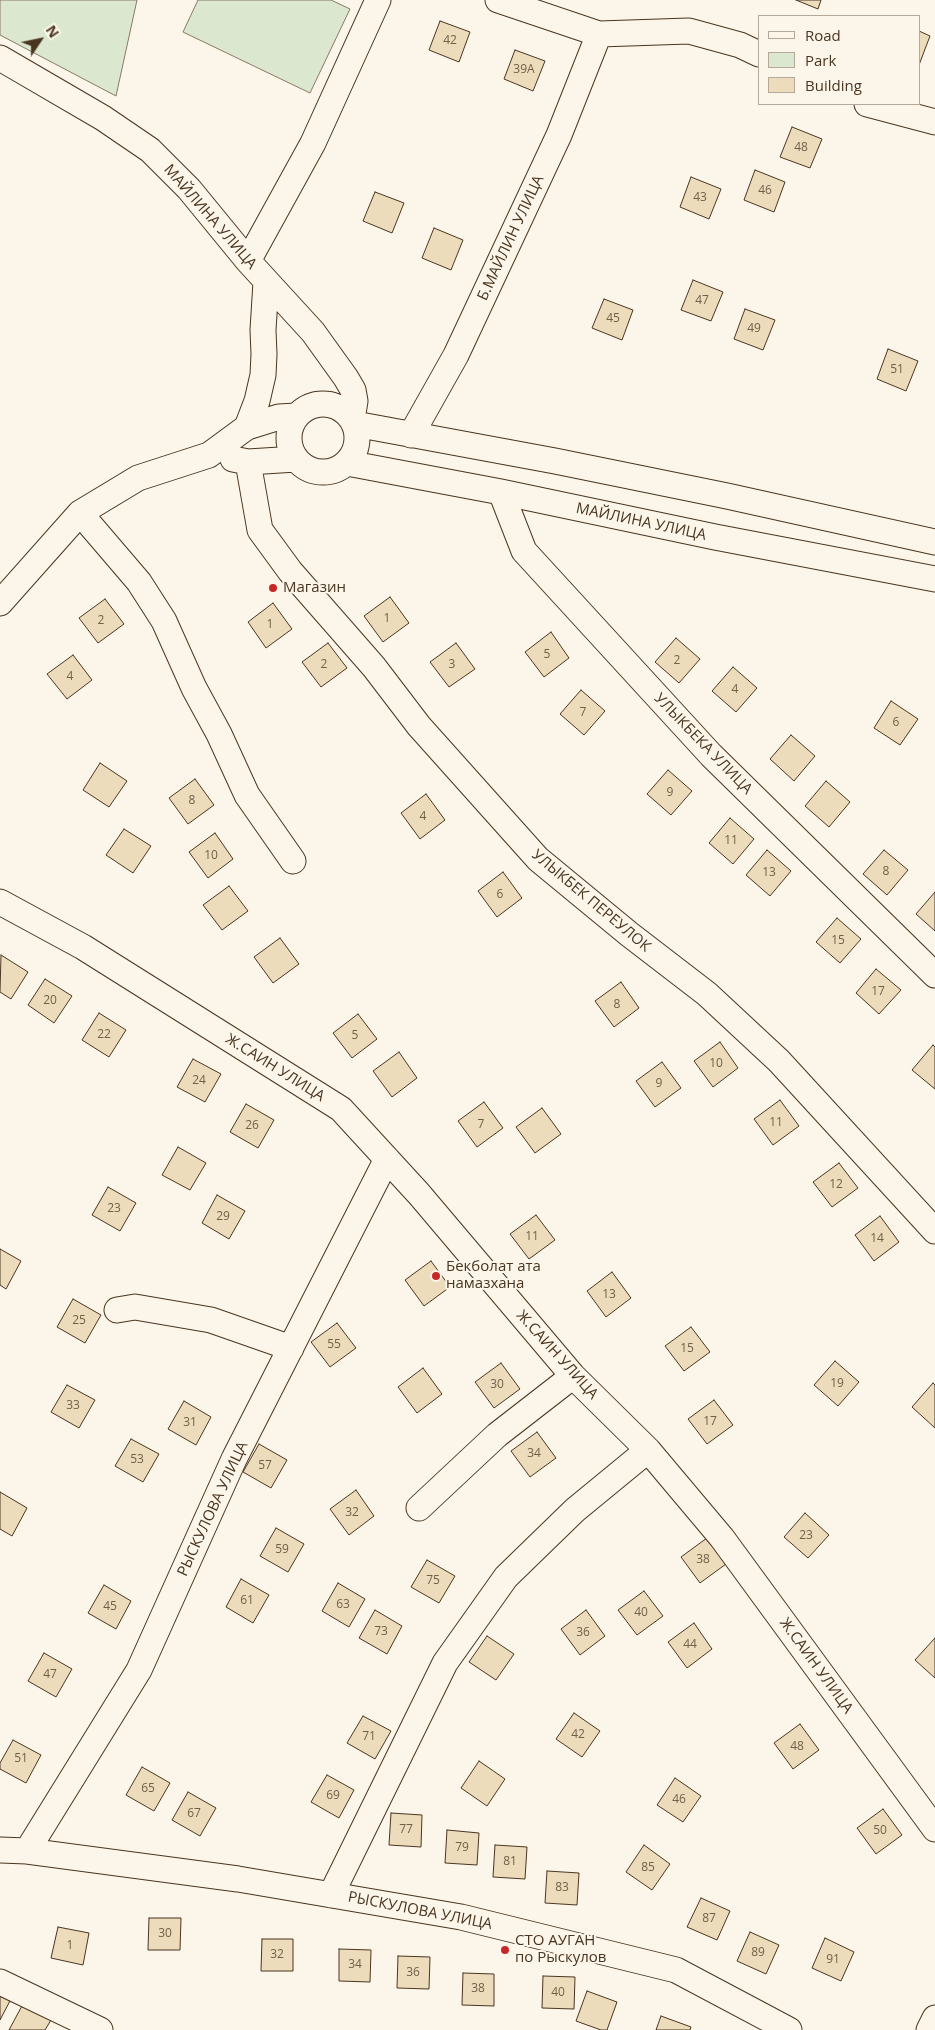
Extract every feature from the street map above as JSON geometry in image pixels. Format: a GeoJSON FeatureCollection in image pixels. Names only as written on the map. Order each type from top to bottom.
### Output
{"type":"FeatureCollection","features":[{"type":"Feature","properties":{"kind":"street"},"geometry":{"type":"LineString","coordinates":[[248,261],[313,143],[378,0]]}},
{"type":"Feature","properties":{"kind":"street"},"geometry":{"type":"LineString","coordinates":[[498,0],[599,34],[689,31],[740,45],[758,54]]}},
{"type":"Feature","properties":{"kind":"street","name":"Б.МАЙЛИН УЛИЦА"},"geometry":{"type":"LineString","coordinates":[[411,435],[456,355],[526,206],[559,135],[599,34]]}},
{"type":"Feature","properties":{"kind":"street","name":"МАЙЛИНА УЛИЦА"},"geometry":{"type":"LineString","coordinates":[[0,58],[103,118],[150,150],[190,189],[266,282],[313,332],[353,390],[355,402],[354,422],[358,437],[355,451],[347,463],[501,492],[715,538],[935,579]]}},
{"type":"Feature","properties":{"kind":"street"},"geometry":{"type":"LineString","coordinates":[[870,105],[935,122]]}},
{"type":"Feature","properties":{"kind":"street","name":"МАЙЛИНА УЛИЦА"},"geometry":{"type":"LineString","coordinates":[[248,427],[258,401],[263,376],[266,282]]}},
{"type":"Feature","properties":{"kind":"street"},"geometry":{"type":"LineString","coordinates":[[347,463],[334,471],[320,472],[306,468],[296,459],[289,445],[289,430],[296,416],[306,407],[320,403],[333,404],[345,411],[354,422],[411,435],[555,461],[727,496],[935,542]]}},
{"type":"Feature","properties":{"kind":"street"},"geometry":{"type":"LineString","coordinates":[[0,603],[80,514],[138,478],[208,455],[248,427],[279,417],[296,416]]}},
{"type":"Feature","properties":{"kind":"street"},"geometry":{"type":"LineString","coordinates":[[208,455],[248,462],[296,459]]}},
{"type":"Feature","properties":{"kind":"street","name":"УЛЫКБЕК ПЕРЕУЛОК"},"geometry":{"type":"LineString","coordinates":[[248,462],[260,530],[290,571],[374,667],[418,726],[538,859],[629,934],[707,994],[779,1061],[935,1231]]}},
{"type":"Feature","properties":{"kind":"street","name":"УЛЫКБЕКА УЛИЦА"},"geometry":{"type":"LineString","coordinates":[[501,492],[524,551],[710,755],[935,975]]}},
{"type":"Feature","properties":{"kind":"street"},"geometry":{"type":"LineString","coordinates":[[80,514],[139,582],[164,621],[194,688],[219,734],[247,795],[293,861]]}},
{"type":"Feature","properties":{"kind":"street","name":"Ж.САИН УЛИЦА"},"geometry":{"type":"LineString","coordinates":[[0,902],[82,946],[341,1110],[419,1194],[573,1376],[648,1450],[722,1538],[935,1829]]}},
{"type":"Feature","properties":{"kind":"street","name":"РЫСКУЛОВА УЛИЦА"},"geometry":{"type":"LineString","coordinates":[[27,1851],[139,1670],[234,1459],[387,1159]]}},
{"type":"Feature","properties":{"kind":"street"},"geometry":{"type":"LineString","coordinates":[[117,1310],[135,1307],[212,1320],[292,1348]]}},
{"type":"Feature","properties":{"kind":"street"},"geometry":{"type":"LineString","coordinates":[[419,1508],[497,1435],[573,1376]]}},
{"type":"Feature","properties":{"kind":"street","name":"РЫСКУЛОВА УЛИЦА"},"geometry":{"type":"LineString","coordinates":[[331,1894],[445,1663],[506,1576],[575,1510],[648,1450]]}},
{"type":"Feature","properties":{"kind":"street","name":"РЫСКУЛОВА УЛИЦА"},"geometry":{"type":"LineString","coordinates":[[0,1850],[27,1851],[238,1879],[461,1917],[676,1970],[789,2030]]}},
{"type":"Feature","properties":{"kind":"street"},"geometry":{"type":"LineString","coordinates":[[0,1982],[100,2030]]}},
{"type":"Feature","properties":{"kind":"street"},"geometry":{"type":"LineString","coordinates":[[929,2030],[935,2018]]}},
{"type":"Feature","properties":{"kind":"green space"},"geometry":{"type":"Polygon","coordinates":[[[0,0],[137,0],[116,96],[0,35],[0,0]]]}},
{"type":"Feature","properties":{"kind":"green space"},"geometry":{"type":"Polygon","coordinates":[[[198,0],[331,0],[350,9],[310,93],[183,32],[198,0]]]}},
{"type":"Feature","properties":{"kind":"building"},"geometry":{"type":"Polygon","coordinates":[[[796,0],[821,0],[818,9],[796,0]]]}},
{"type":"Feature","properties":{"kind":"building"},"geometry":{"type":"Polygon","coordinates":[[[440,21],[470,32],[459,62],[429,50],[440,21]]]}},
{"type":"Feature","properties":{"kind":"building"},"geometry":{"type":"Polygon","coordinates":[[[920,31],[930,36],[920,62],[920,31]]]}},
{"type":"Feature","properties":{"kind":"building"},"geometry":{"type":"Polygon","coordinates":[[[515,50],[545,61],[533,91],[504,79],[515,50]]]}},
{"type":"Feature","properties":{"kind":"building"},"geometry":{"type":"Polygon","coordinates":[[[792,127],[822,139],[810,168],[780,157],[792,127]]]}},
{"type":"Feature","properties":{"kind":"building"},"geometry":{"type":"Polygon","coordinates":[[[755,170],[785,182],[774,212],[744,200],[755,170]]]}},
{"type":"Feature","properties":{"kind":"building"},"geometry":{"type":"Polygon","coordinates":[[[691,177],[721,189],[709,219],[680,207],[691,177]]]}},
{"type":"Feature","properties":{"kind":"building"},"geometry":{"type":"Polygon","coordinates":[[[375,192],[404,203],[392,233],[363,221],[375,192]]]}},
{"type":"Feature","properties":{"kind":"building"},"geometry":{"type":"Polygon","coordinates":[[[434,228],[463,240],[451,270],[422,258],[434,228]]]}},
{"type":"Feature","properties":{"kind":"building"},"geometry":{"type":"Polygon","coordinates":[[[693,280],[723,292],[711,321],[681,310],[693,280]]]}},
{"type":"Feature","properties":{"kind":"building"},"geometry":{"type":"Polygon","coordinates":[[[604,299],[633,310],[622,340],[592,328],[604,299]]]}},
{"type":"Feature","properties":{"kind":"building"},"geometry":{"type":"Polygon","coordinates":[[[745,309],[775,320],[763,350],[734,339],[745,309]]]}},
{"type":"Feature","properties":{"kind":"building"},"geometry":{"type":"Polygon","coordinates":[[[888,349],[918,361],[906,391],[877,379],[888,349]]]}},
{"type":"Feature","properties":{"kind":"building"},"geometry":{"type":"Polygon","coordinates":[[[390,597],[409,623],[383,642],[364,616],[390,597]]]}},
{"type":"Feature","properties":{"kind":"building"},"geometry":{"type":"Polygon","coordinates":[[[105,599],[124,624],[98,643],[79,618],[105,599]]]}},
{"type":"Feature","properties":{"kind":"building"},"geometry":{"type":"Polygon","coordinates":[[[273,603],[292,629],[266,648],[248,622],[273,603]]]}},
{"type":"Feature","properties":{"kind":"building"},"geometry":{"type":"Polygon","coordinates":[[[551,632],[569,658],[544,677],[525,652],[551,632]]]}},
{"type":"Feature","properties":{"kind":"building"},"geometry":{"type":"Polygon","coordinates":[[[676,638],[700,659],[679,683],[655,662],[676,638]]]}},
{"type":"Feature","properties":{"kind":"building"},"geometry":{"type":"Polygon","coordinates":[[[328,643],[347,668],[321,687],[302,662],[328,643]]]}},
{"type":"Feature","properties":{"kind":"building"},"geometry":{"type":"Polygon","coordinates":[[[456,643],[475,669],[449,687],[430,662],[456,643]]]}},
{"type":"Feature","properties":{"kind":"building"},"geometry":{"type":"Polygon","coordinates":[[[73,655],[92,680],[67,699],[47,674],[73,655]]]}},
{"type":"Feature","properties":{"kind":"building"},"geometry":{"type":"Polygon","coordinates":[[[733,667],[757,688],[736,712],[712,691],[733,667]]]}},
{"type":"Feature","properties":{"kind":"building"},"geometry":{"type":"Polygon","coordinates":[[[581,690],[605,711],[584,735],[560,714],[581,690]]]}},
{"type":"Feature","properties":{"kind":"building"},"geometry":{"type":"Polygon","coordinates":[[[891,701],[918,719],[900,745],[874,728],[891,701]]]}},
{"type":"Feature","properties":{"kind":"building"},"geometry":{"type":"Polygon","coordinates":[[[791,735],[815,756],[794,781],[770,759],[791,735]]]}},
{"type":"Feature","properties":{"kind":"building"},"geometry":{"type":"Polygon","coordinates":[[[100,763],[127,781],[109,807],[83,790],[100,763]]]}},
{"type":"Feature","properties":{"kind":"building"},"geometry":{"type":"Polygon","coordinates":[[[668,770],[692,791],[671,815],[647,794],[668,770]]]}},
{"type":"Feature","properties":{"kind":"building"},"geometry":{"type":"Polygon","coordinates":[[[195,779],[214,805],[188,824],[169,798],[195,779]]]}},
{"type":"Feature","properties":{"kind":"building"},"geometry":{"type":"Polygon","coordinates":[[[826,781],[850,802],[829,827],[805,806],[826,781]]]}},
{"type":"Feature","properties":{"kind":"building"},"geometry":{"type":"Polygon","coordinates":[[[426,794],[445,820],[420,839],[401,813],[426,794]]]}},
{"type":"Feature","properties":{"kind":"building"},"geometry":{"type":"Polygon","coordinates":[[[730,818],[754,839],[733,864],[709,843],[730,818]]]}},
{"type":"Feature","properties":{"kind":"building"},"geometry":{"type":"Polygon","coordinates":[[[124,829],[151,846],[133,873],[106,855],[124,829]]]}},
{"type":"Feature","properties":{"kind":"building"},"geometry":{"type":"Polygon","coordinates":[[[215,833],[233,859],[208,878],[189,852],[215,833]]]}},
{"type":"Feature","properties":{"kind":"building"},"geometry":{"type":"Polygon","coordinates":[[[767,850],[791,871],[770,896],[746,875],[767,850]]]}},
{"type":"Feature","properties":{"kind":"building"},"geometry":{"type":"Polygon","coordinates":[[[884,850],[908,870],[887,895],[863,874],[884,850]]]}},
{"type":"Feature","properties":{"kind":"building"},"geometry":{"type":"Polygon","coordinates":[[[503,872],[522,898],[497,917],[478,891],[503,872]]]}},
{"type":"Feature","properties":{"kind":"building"},"geometry":{"type":"Polygon","coordinates":[[[229,886],[248,911],[222,930],[203,905],[229,886]]]}},
{"type":"Feature","properties":{"kind":"building"},"geometry":{"type":"Polygon","coordinates":[[[935,892],[935,931],[916,914],[935,892]]]}},
{"type":"Feature","properties":{"kind":"building"},"geometry":{"type":"Polygon","coordinates":[[[837,918],[861,939],[840,963],[816,942],[837,918]]]}},
{"type":"Feature","properties":{"kind":"building"},"geometry":{"type":"Polygon","coordinates":[[[280,938],[299,964],[273,983],[254,957],[280,938]]]}},
{"type":"Feature","properties":{"kind":"building"},"geometry":{"type":"Polygon","coordinates":[[[1,955],[28,972],[11,999],[0,992],[1,955]]]}},
{"type":"Feature","properties":{"kind":"building"},"geometry":{"type":"Polygon","coordinates":[[[876,969],[901,990],[879,1014],[856,993],[876,969]]]}},
{"type":"Feature","properties":{"kind":"building"},"geometry":{"type":"Polygon","coordinates":[[[45,979],[72,996],[54,1023],[28,1005],[45,979]]]}},
{"type":"Feature","properties":{"kind":"building"},"geometry":{"type":"Polygon","coordinates":[[[621,982],[639,1008],[614,1027],[595,1001],[621,982]]]}},
{"type":"Feature","properties":{"kind":"building"},"geometry":{"type":"Polygon","coordinates":[[[99,1013],[126,1030],[109,1057],[82,1040],[99,1013]]]}},
{"type":"Feature","properties":{"kind":"building"},"geometry":{"type":"Polygon","coordinates":[[[358,1014],[377,1039],[352,1058],[333,1033],[358,1014]]]}},
{"type":"Feature","properties":{"kind":"building"},"geometry":{"type":"Polygon","coordinates":[[[720,1042],[738,1068],[713,1087],[694,1061],[720,1042]]]}},
{"type":"Feature","properties":{"kind":"building"},"geometry":{"type":"Polygon","coordinates":[[[933,1045],[935,1047],[935,1089],[912,1070],[933,1045]]]}},
{"type":"Feature","properties":{"kind":"building"},"geometry":{"type":"Polygon","coordinates":[[[399,1052],[417,1078],[392,1097],[373,1071],[399,1052]]]}},
{"type":"Feature","properties":{"kind":"building"},"geometry":{"type":"Polygon","coordinates":[[[193,1059],[221,1074],[205,1102],[177,1087],[193,1059]]]}},
{"type":"Feature","properties":{"kind":"building"},"geometry":{"type":"Polygon","coordinates":[[[662,1062],[681,1088],[655,1107],[636,1081],[662,1062]]]}},
{"type":"Feature","properties":{"kind":"building"},"geometry":{"type":"Polygon","coordinates":[[[780,1100],[799,1126],[773,1145],[754,1119],[780,1100]]]}},
{"type":"Feature","properties":{"kind":"building"},"geometry":{"type":"Polygon","coordinates":[[[484,1102],[503,1128],[477,1147],[458,1121],[484,1102]]]}},
{"type":"Feature","properties":{"kind":"building"},"geometry":{"type":"Polygon","coordinates":[[[246,1104],[274,1120],[258,1148],[230,1132],[246,1104]]]}},
{"type":"Feature","properties":{"kind":"building"},"geometry":{"type":"Polygon","coordinates":[[[542,1108],[561,1134],[535,1153],[516,1127],[542,1108]]]}},
{"type":"Feature","properties":{"kind":"building"},"geometry":{"type":"Polygon","coordinates":[[[178,1147],[206,1163],[190,1190],[162,1175],[178,1147]]]}},
{"type":"Feature","properties":{"kind":"building"},"geometry":{"type":"Polygon","coordinates":[[[839,1163],[858,1188],[832,1207],[813,1182],[839,1163]]]}},
{"type":"Feature","properties":{"kind":"building"},"geometry":{"type":"Polygon","coordinates":[[[108,1187],[136,1203],[120,1231],[92,1215],[108,1187]]]}},
{"type":"Feature","properties":{"kind":"building"},"geometry":{"type":"Polygon","coordinates":[[[217,1195],[245,1211],[229,1239],[202,1223],[217,1195]]]}},
{"type":"Feature","properties":{"kind":"building"},"geometry":{"type":"Polygon","coordinates":[[[536,1215],[555,1240],[529,1259],[510,1234],[536,1215]]]}},
{"type":"Feature","properties":{"kind":"building"},"geometry":{"type":"Polygon","coordinates":[[[880,1216],[899,1242],[874,1261],[855,1235],[880,1216]]]}},
{"type":"Feature","properties":{"kind":"building"},"geometry":{"type":"Polygon","coordinates":[[[0,1249],[21,1261],[6,1289],[0,1285],[0,1249]]]}},
{"type":"Feature","properties":{"kind":"building"},"geometry":{"type":"Polygon","coordinates":[[[431,1261],[450,1287],[424,1306],[405,1280],[431,1261]]]}},
{"type":"Feature","properties":{"kind":"building"},"geometry":{"type":"Polygon","coordinates":[[[612,1272],[631,1298],[606,1317],[587,1291],[612,1272]]]}},
{"type":"Feature","properties":{"kind":"building"},"geometry":{"type":"Polygon","coordinates":[[[73,1299],[101,1315],[85,1343],[57,1327],[73,1299]]]}},
{"type":"Feature","properties":{"kind":"building"},"geometry":{"type":"Polygon","coordinates":[[[337,1323],[356,1348],[330,1367],[311,1342],[337,1323]]]}},
{"type":"Feature","properties":{"kind":"building"},"geometry":{"type":"Polygon","coordinates":[[[691,1327],[710,1352],[684,1371],[665,1346],[691,1327]]]}},
{"type":"Feature","properties":{"kind":"building"},"geometry":{"type":"Polygon","coordinates":[[[835,1361],[859,1382],[838,1406],[814,1385],[835,1361]]]}},
{"type":"Feature","properties":{"kind":"building"},"geometry":{"type":"Polygon","coordinates":[[[501,1363],[520,1389],[494,1408],[475,1382],[501,1363]]]}},
{"type":"Feature","properties":{"kind":"building"},"geometry":{"type":"Polygon","coordinates":[[[423,1368],[442,1394],[417,1413],[398,1387],[423,1368]]]}},
{"type":"Feature","properties":{"kind":"building"},"geometry":{"type":"Polygon","coordinates":[[[933,1383],[935,1385],[935,1428],[912,1407],[933,1383]]]}},
{"type":"Feature","properties":{"kind":"building"},"geometry":{"type":"Polygon","coordinates":[[[67,1385],[95,1400],[79,1428],[51,1412],[67,1385]]]}},
{"type":"Feature","properties":{"kind":"building"},"geometry":{"type":"Polygon","coordinates":[[[714,1400],[733,1425],[707,1444],[688,1419],[714,1400]]]}},
{"type":"Feature","properties":{"kind":"building"},"geometry":{"type":"Polygon","coordinates":[[[184,1401],[211,1417],[196,1445],[168,1429],[184,1401]]]}},
{"type":"Feature","properties":{"kind":"building"},"geometry":{"type":"Polygon","coordinates":[[[537,1432],[556,1458],[530,1477],[511,1451],[537,1432]]]}},
{"type":"Feature","properties":{"kind":"building"},"geometry":{"type":"Polygon","coordinates":[[[131,1439],[159,1454],[143,1482],[115,1466],[131,1439]]]}},
{"type":"Feature","properties":{"kind":"building"},"geometry":{"type":"Polygon","coordinates":[[[259,1444],[287,1460],[271,1488],[243,1472],[259,1444]]]}},
{"type":"Feature","properties":{"kind":"building"},"geometry":{"type":"Polygon","coordinates":[[[356,1490],[374,1516],[349,1535],[330,1509],[356,1490]]]}},
{"type":"Feature","properties":{"kind":"building"},"geometry":{"type":"Polygon","coordinates":[[[0,1492],[27,1508],[12,1536],[0,1529],[0,1492]]]}},
{"type":"Feature","properties":{"kind":"building"},"geometry":{"type":"Polygon","coordinates":[[[805,1513],[829,1535],[808,1558],[784,1537],[805,1513]]]}},
{"type":"Feature","properties":{"kind":"building"},"geometry":{"type":"Polygon","coordinates":[[[276,1528],[304,1544],[288,1572],[260,1556],[276,1528]]]}},
{"type":"Feature","properties":{"kind":"building"},"geometry":{"type":"Polygon","coordinates":[[[707,1538],[726,1564],[700,1583],[681,1557],[707,1538]]]}},
{"type":"Feature","properties":{"kind":"building"},"geometry":{"type":"Polygon","coordinates":[[[427,1560],[455,1576],[439,1603],[411,1587],[427,1560]]]}},
{"type":"Feature","properties":{"kind":"building"},"geometry":{"type":"Polygon","coordinates":[[[241,1579],[269,1595],[253,1623],[226,1607],[241,1579]]]}},
{"type":"Feature","properties":{"kind":"building"},"geometry":{"type":"Polygon","coordinates":[[[338,1583],[365,1599],[349,1627],[322,1611],[338,1583]]]}},
{"type":"Feature","properties":{"kind":"building"},"geometry":{"type":"Polygon","coordinates":[[[104,1585],[131,1601],[116,1629],[88,1613],[104,1585]]]}},
{"type":"Feature","properties":{"kind":"building"},"geometry":{"type":"Polygon","coordinates":[[[644,1591],[663,1616],[637,1635],[618,1610],[644,1591]]]}},
{"type":"Feature","properties":{"kind":"building"},"geometry":{"type":"Polygon","coordinates":[[[375,1610],[402,1626],[387,1654],[359,1638],[375,1610]]]}},
{"type":"Feature","properties":{"kind":"building"},"geometry":{"type":"Polygon","coordinates":[[[586,1610],[605,1636],[580,1655],[561,1629],[586,1610]]]}},
{"type":"Feature","properties":{"kind":"building"},"geometry":{"type":"Polygon","coordinates":[[[694,1623],[712,1649],[687,1668],[668,1642],[694,1623]]]}},
{"type":"Feature","properties":{"kind":"building"},"geometry":{"type":"Polygon","coordinates":[[[487,1636],[514,1654],[496,1680],[469,1662],[487,1636]]]}},
{"type":"Feature","properties":{"kind":"building"},"geometry":{"type":"Polygon","coordinates":[[[935,1638],[935,1678],[915,1660],[935,1638]]]}},
{"type":"Feature","properties":{"kind":"building"},"geometry":{"type":"Polygon","coordinates":[[[44,1653],[72,1669],[56,1697],[28,1681],[44,1653]]]}},
{"type":"Feature","properties":{"kind":"building"},"geometry":{"type":"Polygon","coordinates":[[[574,1713],[600,1731],[582,1757],[556,1739],[574,1713]]]}},
{"type":"Feature","properties":{"kind":"building"},"geometry":{"type":"Polygon","coordinates":[[[363,1716],[391,1731],[375,1759],[347,1743],[363,1716]]]}},
{"type":"Feature","properties":{"kind":"building"},"geometry":{"type":"Polygon","coordinates":[[[800,1724],[819,1750],[793,1769],[774,1743],[800,1724]]]}},
{"type":"Feature","properties":{"kind":"building"},"geometry":{"type":"Polygon","coordinates":[[[13,1740],[41,1755],[26,1783],[0,1769],[0,1763],[13,1740]]]}},
{"type":"Feature","properties":{"kind":"building"},"geometry":{"type":"Polygon","coordinates":[[[479,1761],[505,1779],[487,1806],[461,1788],[479,1761]]]}},
{"type":"Feature","properties":{"kind":"building"},"geometry":{"type":"Polygon","coordinates":[[[142,1767],[170,1783],[154,1811],[126,1795],[142,1767]]]}},
{"type":"Feature","properties":{"kind":"building"},"geometry":{"type":"Polygon","coordinates":[[[327,1775],[354,1790],[339,1818],[311,1802],[327,1775]]]}},
{"type":"Feature","properties":{"kind":"building"},"geometry":{"type":"Polygon","coordinates":[[[675,1778],[701,1796],[683,1822],[657,1805],[675,1778]]]}},
{"type":"Feature","properties":{"kind":"building"},"geometry":{"type":"Polygon","coordinates":[[[188,1792],[216,1808],[200,1836],[172,1820],[188,1792]]]}},
{"type":"Feature","properties":{"kind":"building"},"geometry":{"type":"Polygon","coordinates":[[[883,1809],[902,1835],[876,1854],[857,1828],[883,1809]]]}},
{"type":"Feature","properties":{"kind":"building"},"geometry":{"type":"Polygon","coordinates":[[[391,1813],[422,1815],[421,1847],[389,1845],[391,1813]]]}},
{"type":"Feature","properties":{"kind":"building"},"geometry":{"type":"Polygon","coordinates":[[[447,1830],[479,1833],[477,1865],[445,1863],[447,1830]]]}},
{"type":"Feature","properties":{"kind":"building"},"geometry":{"type":"Polygon","coordinates":[[[495,1845],[527,1847],[525,1879],[493,1877],[495,1845]]]}},
{"type":"Feature","properties":{"kind":"building"},"geometry":{"type":"Polygon","coordinates":[[[644,1845],[670,1864],[652,1890],[626,1872],[644,1845]]]}},
{"type":"Feature","properties":{"kind":"building"},"geometry":{"type":"Polygon","coordinates":[[[547,1871],[579,1873],[577,1905],[545,1903],[547,1871]]]}},
{"type":"Feature","properties":{"kind":"building"},"geometry":{"type":"Polygon","coordinates":[[[701,1898],[730,1911],[717,1940],[687,1927],[701,1898]]]}},
{"type":"Feature","properties":{"kind":"building"},"geometry":{"type":"Polygon","coordinates":[[[149,1918],[181,1918],[180,1950],[148,1950],[149,1918]]]}},
{"type":"Feature","properties":{"kind":"building"},"geometry":{"type":"Polygon","coordinates":[[[58,1927],[89,1933],[83,1965],[51,1958],[58,1927]]]}},
{"type":"Feature","properties":{"kind":"building"},"geometry":{"type":"Polygon","coordinates":[[[750,1932],[779,1945],[766,1974],[737,1961],[750,1932]]]}},
{"type":"Feature","properties":{"kind":"building"},"geometry":{"type":"Polygon","coordinates":[[[825,1938],[854,1952],[841,1981],[812,1968],[825,1938]]]}},
{"type":"Feature","properties":{"kind":"building"},"geometry":{"type":"Polygon","coordinates":[[[262,1939],[293,1939],[293,1971],[261,1971],[262,1939]]]}},
{"type":"Feature","properties":{"kind":"building"},"geometry":{"type":"Polygon","coordinates":[[[339,1949],[371,1950],[370,1982],[339,1981],[339,1949]]]}},
{"type":"Feature","properties":{"kind":"building"},"geometry":{"type":"Polygon","coordinates":[[[398,1956],[430,1957],[429,1989],[397,1988],[398,1956]]]}},
{"type":"Feature","properties":{"kind":"building"},"geometry":{"type":"Polygon","coordinates":[[[463,1973],[494,1974],[494,2006],[462,2005],[463,1973]]]}},
{"type":"Feature","properties":{"kind":"building"},"geometry":{"type":"Polygon","coordinates":[[[543,1976],[575,1977],[574,2009],[542,2008],[543,1976]]]}},
{"type":"Feature","properties":{"kind":"building"},"geometry":{"type":"Polygon","coordinates":[[[587,1991],[617,2002],[607,2030],[601,2030],[576,2021],[587,1991]]]}},
{"type":"Feature","properties":{"kind":"building"},"geometry":{"type":"Polygon","coordinates":[[[0,1993],[11,1999],[0,2020],[0,1993]]]}},
{"type":"Feature","properties":{"kind":"building"},"geometry":{"type":"Polygon","coordinates":[[[23,2004],[51,2020],[45,2030],[9,2030],[23,2004]]]}},
{"type":"Feature","properties":{"kind":"building"},"geometry":{"type":"Polygon","coordinates":[[[661,2016],[691,2027],[690,2030],[656,2030],[661,2016]]]}},
{"type":"Feature","properties":{"kind":"place","name":"Магазин"},"geometry":{"type":"Point","coordinates":[273,588]}},
{"type":"Feature","properties":{"kind":"place","name":"Бекболат ата намазхана"},"geometry":{"type":"Point","coordinates":[436,1276]}},
{"type":"Feature","properties":{"kind":"place","name":"СТО АУГАН по Рыскулов"},"geometry":{"type":"Point","coordinates":[505,1950]}}]}
